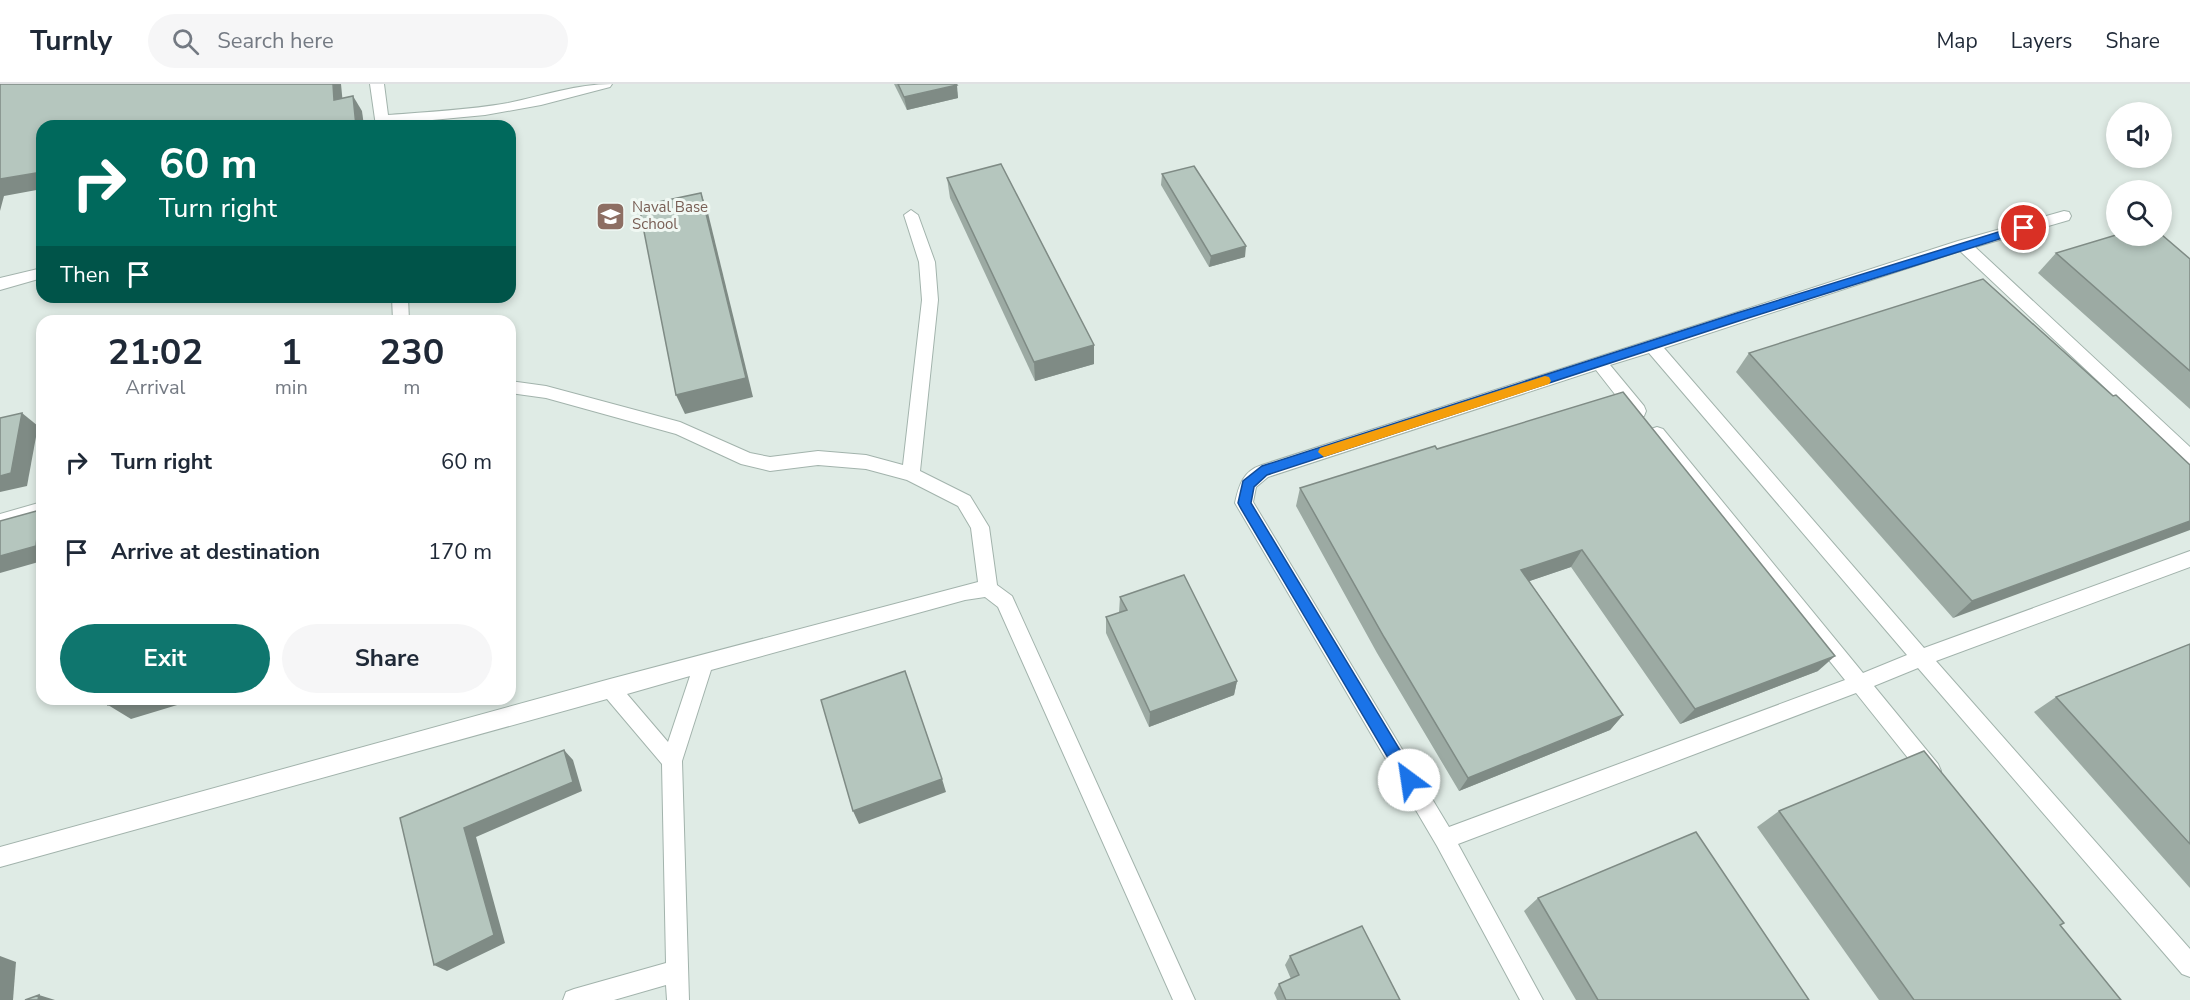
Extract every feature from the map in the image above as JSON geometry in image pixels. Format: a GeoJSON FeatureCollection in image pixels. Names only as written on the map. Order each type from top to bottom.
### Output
{"type":"FeatureCollection","features":[{"type":"Feature","properties":{"kind":"street"},"geometry":{"type":"LineString","coordinates":[[377,84],[382,120]]}},
{"type":"Feature","properties":{"kind":"street"},"geometry":{"type":"LineString","coordinates":[[408,120],[485,111],[542,101],[606,84]]}},
{"type":"Feature","properties":{"kind":"street"},"geometry":{"type":"LineString","coordinates":[[911,215],[927,262],[930,300],[911,474]]}},
{"type":"Feature","properties":{"kind":"street"},"geometry":{"type":"LineString","coordinates":[[1532,1000],[1444,839],[1244,503],[1248,484],[1262,472],[1963,245],[2064,216]]}},
{"type":"Feature","properties":{"kind":"street"},"geometry":{"type":"LineString","coordinates":[[1963,245],[2190,457]]}},
{"type":"Feature","properties":{"kind":"street"},"geometry":{"type":"LineString","coordinates":[[0,284],[36,275]]}},
{"type":"Feature","properties":{"kind":"street"},"geometry":{"type":"LineString","coordinates":[[1652,345],[2190,966]]}},
{"type":"Feature","properties":{"kind":"street"},"geometry":{"type":"LineString","coordinates":[[1599,363],[1943,786]]}},
{"type":"Feature","properties":{"kind":"street"},"geometry":{"type":"LineString","coordinates":[[516,388],[546,392],[680,429],[747,459],[770,464],[818,459],[866,462],[911,474],[964,501],[980,527],[988,590]]}},
{"type":"Feature","properties":{"kind":"street"},"geometry":{"type":"LineString","coordinates":[[0,521],[36,511]]}},
{"type":"Feature","properties":{"kind":"street"},"geometry":{"type":"LineString","coordinates":[[1444,839],[1921,658],[2190,559]]}},
{"type":"Feature","properties":{"kind":"street"},"geometry":{"type":"LineString","coordinates":[[0,857],[965,592],[988,590],[1005,602],[1184,1000]]}},
{"type":"Feature","properties":{"kind":"street"},"geometry":{"type":"LineString","coordinates":[[678,1000],[672,760],[704,663]]}},
{"type":"Feature","properties":{"kind":"street"},"geometry":{"type":"LineString","coordinates":[[610,688],[672,760]]}},
{"type":"Feature","properties":{"kind":"street"},"geometry":{"type":"LineString","coordinates":[[574,1000],[677,971]]}},
{"type":"Feature","properties":{"kind":"building"},"geometry":{"type":"Polygon","coordinates":[[[0,84],[333,84],[334,100],[353,96],[355,120],[36,120],[36,173],[0,179],[0,84]]]}},
{"type":"Feature","properties":{"kind":"building"},"geometry":{"type":"Polygon","coordinates":[[[898,84],[956,84],[957,85],[904,97],[898,84]]]}},
{"type":"Feature","properties":{"kind":"building"},"geometry":{"type":"Polygon","coordinates":[[[1001,164],[1094,345],[1034,362],[947,178],[1001,164]]]}},
{"type":"Feature","properties":{"kind":"building"},"geometry":{"type":"Polygon","coordinates":[[[1194,166],[1246,246],[1211,256],[1162,174],[1194,166]]]}},
{"type":"Feature","properties":{"kind":"building"},"geometry":{"type":"Polygon","coordinates":[[[701,193],[746,378],[676,395],[639,206],[701,193]]]}},
{"type":"Feature","properties":{"kind":"building"},"geometry":{"type":"Polygon","coordinates":[[[2106,238],[2106,246],[2172,246],[2172,244],[2190,259],[2190,371],[2056,253],[2106,238]]]}},
{"type":"Feature","properties":{"kind":"building"},"geometry":{"type":"Polygon","coordinates":[[[1983,279],[2113,396],[2116,395],[2190,465],[2190,521],[1972,601],[1749,353],[1983,279]]]}},
{"type":"Feature","properties":{"kind":"building"},"geometry":{"type":"Polygon","coordinates":[[[1623,392],[1835,656],[1695,709],[1582,550],[1521,570],[1623,715],[1468,778],[1384,637],[1300,488],[1623,392]]]}},
{"type":"Feature","properties":{"kind":"building"},"geometry":{"type":"Polygon","coordinates":[[[22,413],[11,473],[0,476],[0,418],[22,413]]]}},
{"type":"Feature","properties":{"kind":"building"},"geometry":{"type":"Polygon","coordinates":[[[36,511],[36,546],[0,556],[0,521],[36,511]]]}},
{"type":"Feature","properties":{"kind":"building"},"geometry":{"type":"Polygon","coordinates":[[[1184,575],[1237,681],[1150,712],[1106,617],[1127,610],[1120,597],[1184,575]]]}},
{"type":"Feature","properties":{"kind":"building"},"geometry":{"type":"Polygon","coordinates":[[[2190,644],[2190,844],[2056,697],[2190,644]]]}},
{"type":"Feature","properties":{"kind":"building"},"geometry":{"type":"Polygon","coordinates":[[[905,671],[942,779],[853,811],[821,700],[905,671]]]}},
{"type":"Feature","properties":{"kind":"building"},"geometry":{"type":"Polygon","coordinates":[[[564,750],[573,782],[464,828],[494,935],[434,965],[400,818],[564,750]]]}},
{"type":"Feature","properties":{"kind":"building"},"geometry":{"type":"Polygon","coordinates":[[[1924,751],[2064,923],[2060,925],[2121,1000],[1914,1000],[1779,811],[1924,751]]]}},
{"type":"Feature","properties":{"kind":"building"},"geometry":{"type":"Polygon","coordinates":[[[1696,832],[1809,1000],[1598,1000],[1538,898],[1696,832]]]}},
{"type":"Feature","properties":{"kind":"building"},"geometry":{"type":"Polygon","coordinates":[[[1362,926],[1400,1000],[1286,1000],[1279,984],[1299,975],[1290,956],[1362,926]]]}},
{"type":"Feature","properties":{"kind":"building"},"geometry":{"type":"Polygon","coordinates":[[[39,995],[38,1000],[25,1000],[39,995]]]}},
{"type":"Feature","properties":{"kind":"slow traffic"},"geometry":{"type":"LineString","coordinates":[[1324,452],[1545,381]]}},
{"type":"Feature","properties":{"kind":"place","name":"Naval Base School"},"geometry":{"type":"Point","coordinates":[611,216]}},
{"type":"Feature","properties":{"kind":"route"},"geometry":{"type":"LineString","coordinates":[[1409,780],[1244,503],[1248,484],[1262,472],[1741,316],[1963,245],[2024,228]]}}]}
